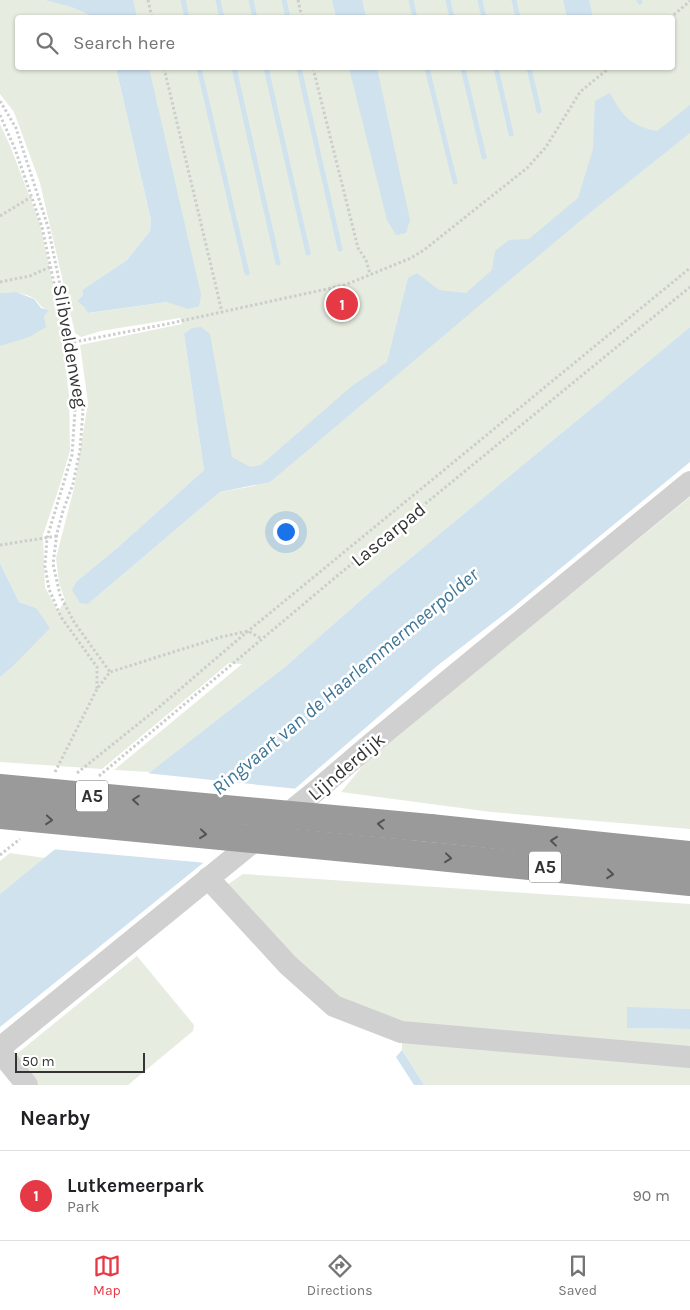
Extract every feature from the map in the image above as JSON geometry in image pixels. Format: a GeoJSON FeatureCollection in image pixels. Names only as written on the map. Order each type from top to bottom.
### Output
{"type":"FeatureCollection","features":[{"type":"Feature","properties":{"kind":"highway","name":"A5"},"geometry":{"type":"LineString","coordinates":[[0,788],[430,828],[690,855]]}},
{"type":"Feature","properties":{"kind":"highway","name":"A5"},"geometry":{"type":"LineString","coordinates":[[0,815],[690,882]]}},
{"type":"Feature","properties":{"kind":"street","name":"Lijnderdijk"},"geometry":{"type":"LineString","coordinates":[[0,1048],[690,482]]}},
{"type":"Feature","properties":{"kind":"street"},"geometry":{"type":"LineString","coordinates":[[208,878],[288,965],[334,1006],[401,1032],[690,1057]]}},
{"type":"Feature","properties":{"kind":"street"},"geometry":{"type":"LineString","coordinates":[[0,1052],[27,1085]]}},
{"type":"Feature","properties":{"kind":"path"},"geometry":{"type":"LineString","coordinates":[[148,0],[151,15]]}},
{"type":"Feature","properties":{"kind":"path"},"geometry":{"type":"LineString","coordinates":[[298,0],[301,15]]}},
{"type":"Feature","properties":{"kind":"path"},"geometry":{"type":"LineString","coordinates":[[674,15],[690,1]]}},
{"type":"Feature","properties":{"kind":"path"},"geometry":{"type":"LineString","coordinates":[[164,70],[222,312]]}},
{"type":"Feature","properties":{"kind":"path"},"geometry":{"type":"LineString","coordinates":[[314,70],[358,248],[366,260],[370,274]]}},
{"type":"Feature","properties":{"kind":"path"},"geometry":{"type":"LineString","coordinates":[[64,344],[345,285],[411,258],[424,250],[527,168],[546,147],[580,92],[607,70]]}},
{"type":"Feature","properties":{"kind":"path","name":"Slibveldenweg"},"geometry":{"type":"LineString","coordinates":[[0,101],[16,128],[48,227],[72,343],[83,411],[80,450],[73,484],[63,511],[57,536],[53,564],[60,595],[74,622],[110,672]]}},
{"type":"Feature","properties":{"kind":"path"},"geometry":{"type":"LineString","coordinates":[[0,115],[15,149],[42,227],[61,316],[75,410],[72,455],[47,538],[45,566],[48,589],[61,617],[97,667],[97,689]]}},
{"type":"Feature","properties":{"kind":"path"},"geometry":{"type":"LineString","coordinates":[[0,216],[31,196]]}},
{"type":"Feature","properties":{"kind":"path"},"geometry":{"type":"LineString","coordinates":[[0,282],[30,276],[50,268]]}},
{"type":"Feature","properties":{"kind":"path"},"geometry":{"type":"LineString","coordinates":[[72,777],[690,268]]}},
{"type":"Feature","properties":{"kind":"path","name":"Lascarpad"},"geometry":{"type":"LineString","coordinates":[[96,779],[262,639],[690,287]]}},
{"type":"Feature","properties":{"kind":"path"},"geometry":{"type":"LineString","coordinates":[[0,545],[57,536]]}},
{"type":"Feature","properties":{"kind":"path"},"geometry":{"type":"LineString","coordinates":[[52,779],[97,689],[110,672],[221,637],[248,631],[262,639]]}},
{"type":"Feature","properties":{"kind":"shaded area"},"geometry":{"type":"Polygon","coordinates":[[[0,0],[44,0],[71,7],[89,15],[15,15],[15,70],[116,70],[151,220],[150,231],[127,260],[82,290],[83,295],[77,301],[89,313],[167,302],[139,70],[675,70],[675,15],[127,15],[124,0],[690,0],[690,327],[385,579],[286,666],[150,772],[114,770],[242,664],[229,663],[102,769],[0,762],[0,677],[11,668],[36,608],[19,602],[0,563],[0,346],[44,317],[49,310],[33,298],[25,295],[0,293],[0,124],[40,224],[59,313],[69,396],[70,451],[43,535],[45,587],[58,612],[65,600],[59,583],[56,558],[74,488],[88,403],[80,345],[182,324],[180,318],[101,331],[81,337],[75,333],[40,183],[14,112],[0,94],[0,0]],[[184,334],[204,470],[77,581],[88,604],[220,492],[254,486],[270,478],[235,474],[184,334]]]}},
{"type":"Feature","properties":{"kind":"shaded area"},"geometry":{"type":"Polygon","coordinates":[[[690,497],[690,829],[491,812],[341,792],[370,757],[690,497]]]}},
{"type":"Feature","properties":{"kind":"shaded area"},"geometry":{"type":"Polygon","coordinates":[[[10,853],[45,858],[0,894],[0,861],[10,853]]]}},
{"type":"Feature","properties":{"kind":"shaded area"},"geometry":{"type":"Polygon","coordinates":[[[243,874],[690,904],[690,1009],[627,1008],[628,1028],[690,1029],[690,1052],[407,1025],[344,1005],[224,887],[243,874]]]}},
{"type":"Feature","properties":{"kind":"shaded area"},"geometry":{"type":"Polygon","coordinates":[[[137,956],[194,1025],[193,1031],[128,1085],[37,1085],[13,1057],[137,956]]]}},
{"type":"Feature","properties":{"kind":"shaded area"},"geometry":{"type":"Polygon","coordinates":[[[402,1037],[690,1065],[690,1085],[424,1085],[402,1050],[402,1037]]]}},
{"type":"Feature","properties":{"kind":"water"},"geometry":{"type":"Polygon","coordinates":[[[44,0],[133,0],[137,15],[89,15],[71,7],[44,0]]]}},
{"type":"Feature","properties":{"kind":"water"},"geometry":{"type":"Polygon","coordinates":[[[332,0],[362,0],[366,15],[336,15],[332,0]]]}},
{"type":"Feature","properties":{"kind":"water"},"geometry":{"type":"Polygon","coordinates":[[[563,0],[589,0],[593,15],[567,15],[563,0]]]}},
{"type":"Feature","properties":{"kind":"water"},"geometry":{"type":"Polygon","coordinates":[[[116,70],[149,70],[201,295],[199,306],[188,309],[167,302],[88,313],[77,301],[83,295],[82,290],[127,260],[150,231],[151,220],[116,70]]]}},
{"type":"Feature","properties":{"kind":"water"},"geometry":{"type":"Polygon","coordinates":[[[350,70],[377,70],[410,220],[406,233],[396,235],[387,220],[350,70]]]}},
{"type":"Feature","properties":{"kind":"water"},"geometry":{"type":"Polygon","coordinates":[[[610,93],[628,119],[640,126],[657,131],[690,105],[690,133],[587,215],[270,482],[220,492],[88,604],[80,603],[72,590],[77,581],[204,470],[184,334],[192,328],[201,327],[210,334],[232,457],[250,467],[261,465],[352,386],[387,362],[408,278],[417,273],[439,290],[466,293],[492,270],[495,251],[509,240],[529,239],[578,198],[593,149],[595,101],[610,93]]]}},
{"type":"Feature","properties":{"kind":"water"},"geometry":{"type":"Polygon","coordinates":[[[16,292],[34,299],[41,308],[49,310],[44,317],[46,327],[29,337],[0,346],[0,293],[16,292]]]}},
{"type":"Feature","properties":{"kind":"water","name":"Ringvaart van de Haarlemmermeerpolder"},"geometry":{"type":"Polygon","coordinates":[[[690,327],[690,462],[511,609],[437,666],[297,787],[0,1027],[0,894],[150,772],[286,666],[385,579],[690,327]]]}},
{"type":"Feature","properties":{"kind":"water"},"geometry":{"type":"Polygon","coordinates":[[[0,563],[19,602],[36,608],[50,628],[0,677],[0,563]]]}},
{"type":"Feature","properties":{"kind":"water"},"geometry":{"type":"Polygon","coordinates":[[[627,1007],[690,1009],[690,1029],[627,1028],[627,1007]]]}},
{"type":"Feature","properties":{"kind":"water"},"geometry":{"type":"Polygon","coordinates":[[[402,1050],[424,1085],[414,1085],[396,1057],[402,1050]]]}},
{"type":"Feature","properties":{"kind":"pier"},"geometry":{"type":"Polygon","coordinates":[[[145,773],[298,789],[207,863],[51,849],[145,773]]]}},
{"type":"Feature","properties":{"kind":"waterway"},"geometry":{"type":"LineString","coordinates":[[183,0],[186,15]]}},
{"type":"Feature","properties":{"kind":"waterway"},"geometry":{"type":"LineString","coordinates":[[218,0],[221,15]]}},
{"type":"Feature","properties":{"kind":"waterway"},"geometry":{"type":"LineString","coordinates":[[251,0],[254,15]]}},
{"type":"Feature","properties":{"kind":"waterway"},"geometry":{"type":"LineString","coordinates":[[284,0],[287,15]]}},
{"type":"Feature","properties":{"kind":"waterway"},"geometry":{"type":"LineString","coordinates":[[411,0],[414,15]]}},
{"type":"Feature","properties":{"kind":"waterway"},"geometry":{"type":"LineString","coordinates":[[448,0],[451,15]]}},
{"type":"Feature","properties":{"kind":"waterway"},"geometry":{"type":"LineString","coordinates":[[480,0],[483,15]]}},
{"type":"Feature","properties":{"kind":"waterway"},"geometry":{"type":"LineString","coordinates":[[514,0],[517,15]]}},
{"type":"Feature","properties":{"kind":"waterway"},"geometry":{"type":"LineString","coordinates":[[199,70],[247,273]]}},
{"type":"Feature","properties":{"kind":"waterway"},"geometry":{"type":"LineString","coordinates":[[234,70],[278,263]]}},
{"type":"Feature","properties":{"kind":"waterway"},"geometry":{"type":"LineString","coordinates":[[266,70],[308,253]]}},
{"type":"Feature","properties":{"kind":"waterway"},"geometry":{"type":"LineString","coordinates":[[299,70],[340,249]]}},
{"type":"Feature","properties":{"kind":"waterway"},"geometry":{"type":"LineString","coordinates":[[427,70],[455,182]]}},
{"type":"Feature","properties":{"kind":"waterway"},"geometry":{"type":"LineString","coordinates":[[463,70],[484,157]]}},
{"type":"Feature","properties":{"kind":"waterway"},"geometry":{"type":"LineString","coordinates":[[496,70],[511,134]]}},
{"type":"Feature","properties":{"kind":"waterway"},"geometry":{"type":"LineString","coordinates":[[529,70],[539,111]]}},
{"type":"Feature","properties":{"kind":"place","name":"Lutkemeerpark"},"geometry":{"type":"Point","coordinates":[342,304]}}]}
